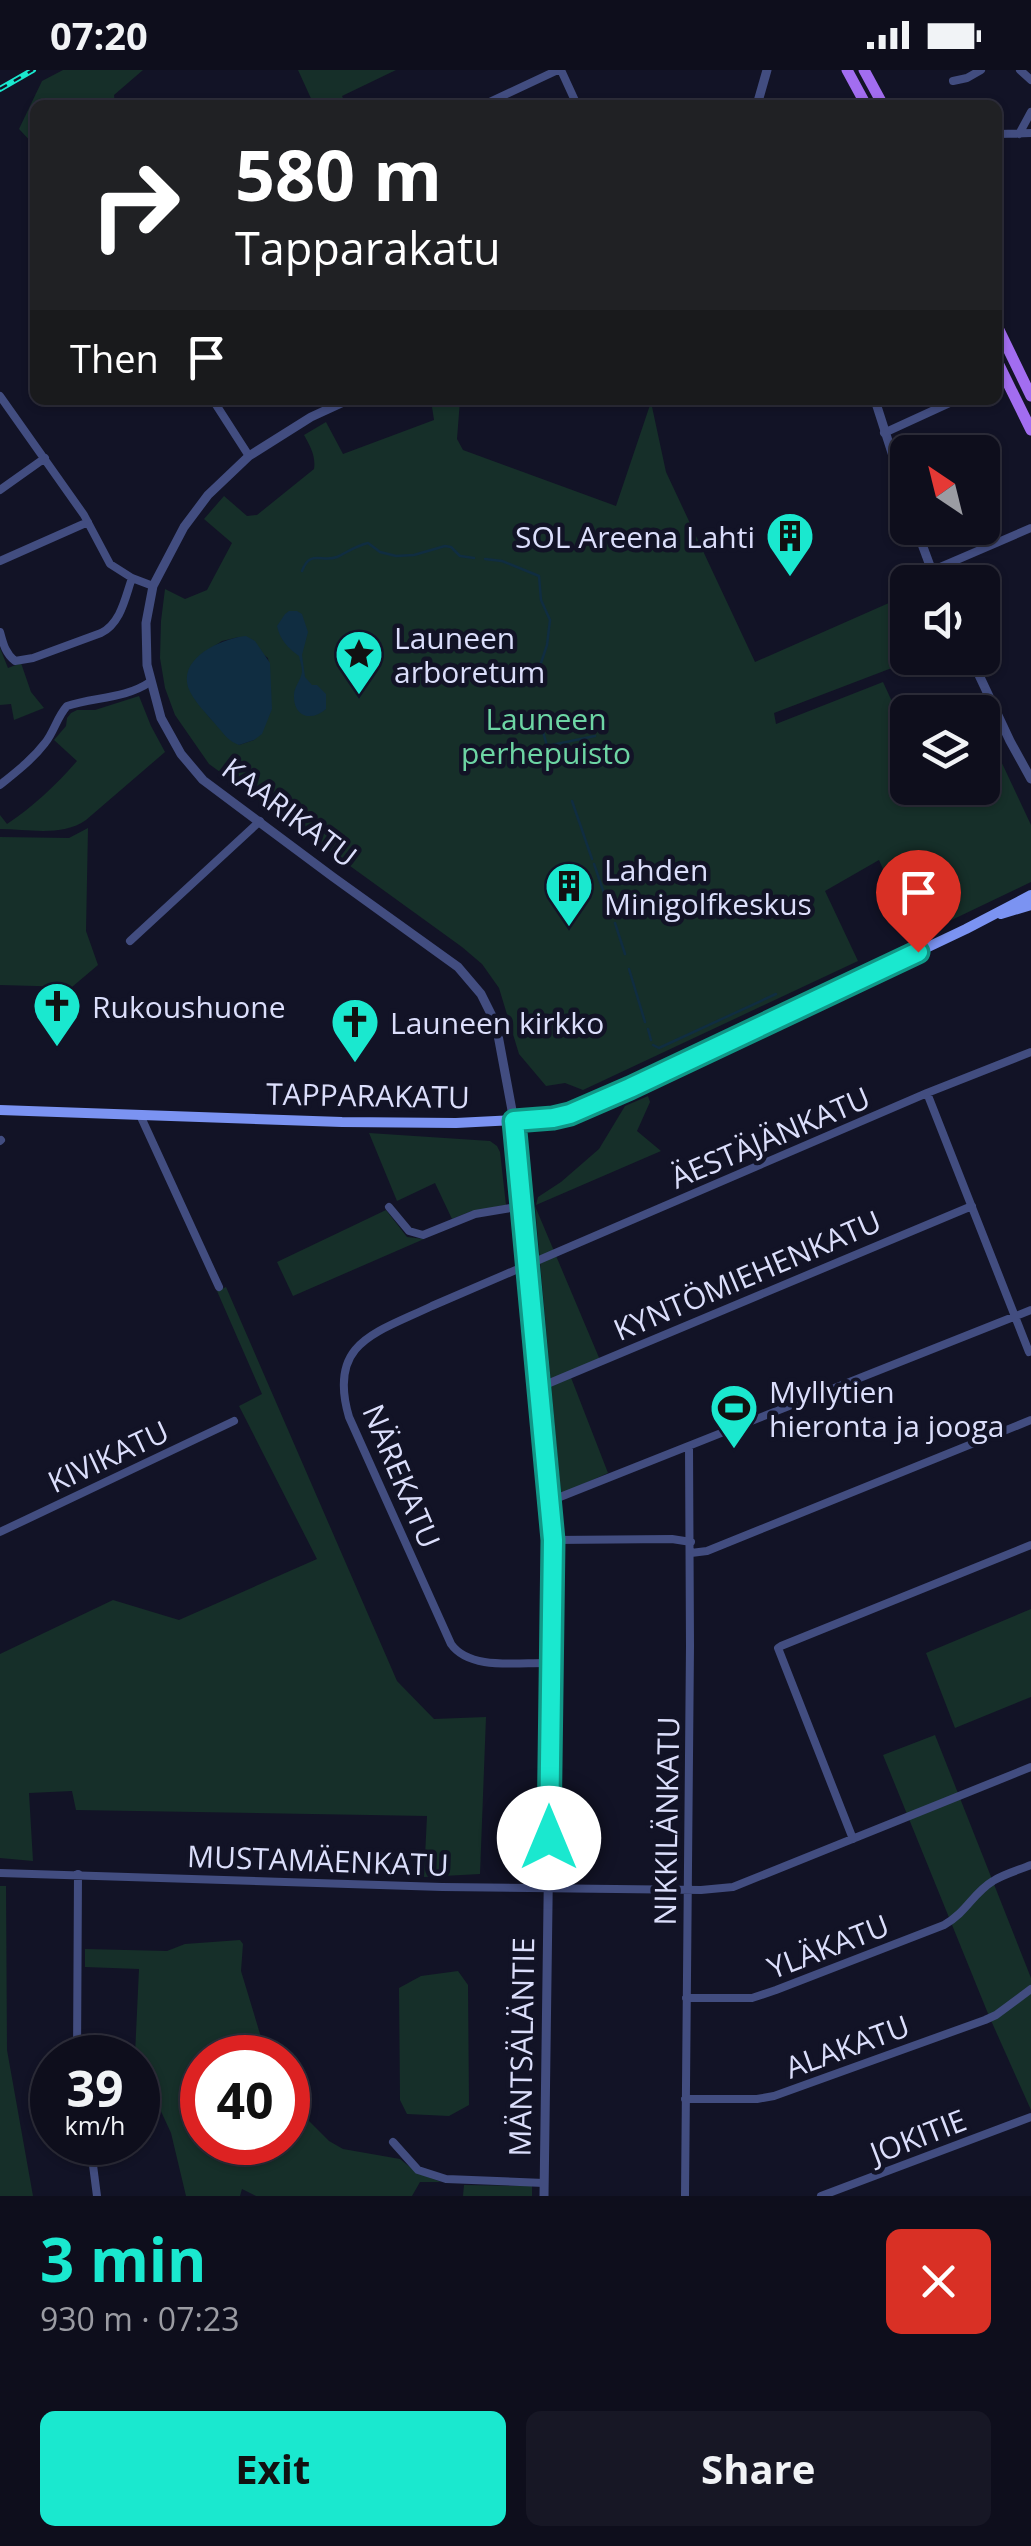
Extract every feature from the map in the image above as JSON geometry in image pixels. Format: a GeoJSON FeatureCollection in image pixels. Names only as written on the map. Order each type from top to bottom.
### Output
{"type":"FeatureCollection","features":[{"type":"Feature","properties":{"kind":"main road"},"geometry":{"type":"LineString","coordinates":[[847,70],[863,100]]}},
{"type":"Feature","properties":{"kind":"main road"},"geometry":{"type":"LineString","coordinates":[[864,70],[880,100]]}},
{"type":"Feature","properties":{"kind":"main road"},"geometry":{"type":"LineString","coordinates":[[1002,336],[1031,396]]}},
{"type":"Feature","properties":{"kind":"main road"},"geometry":{"type":"LineString","coordinates":[[1002,371],[1031,430]]}},
{"type":"Feature","properties":{"kind":"main road","name":"TAPPARAKATU"},"geometry":{"type":"LineString","coordinates":[[0,1110],[342,1122],[553,1118],[585,1107],[1031,895]]}},
{"type":"Feature","properties":{"kind":"main road","name":"TAPPARAKATU"},"geometry":{"type":"LineString","coordinates":[[990,917],[1031,905]]}},
{"type":"Feature","properties":{"kind":"street"},"geometry":{"type":"LineString","coordinates":[[494,100],[560,70],[575,100]]}},
{"type":"Feature","properties":{"kind":"street"},"geometry":{"type":"LineString","coordinates":[[758,100],[767,70]]}},
{"type":"Feature","properties":{"kind":"street"},"geometry":{"type":"LineString","coordinates":[[952,81],[981,70]]}},
{"type":"Feature","properties":{"kind":"street"},"geometry":{"type":"LineString","coordinates":[[1020,70],[1031,80]]}},
{"type":"Feature","properties":{"kind":"street"},"geometry":{"type":"LineString","coordinates":[[1020,134],[1031,112]]}},
{"type":"Feature","properties":{"kind":"street"},"geometry":{"type":"LineString","coordinates":[[1002,134],[1031,132]]}},
{"type":"Feature","properties":{"kind":"street"},"geometry":{"type":"LineString","coordinates":[[0,396],[88,522],[110,564],[154,586]]}},
{"type":"Feature","properties":{"kind":"street"},"geometry":{"type":"LineString","coordinates":[[215,405],[249,456]]}},
{"type":"Feature","properties":{"kind":"street","name":"KAARIKATU"},"geometry":{"type":"LineString","coordinates":[[337,405],[249,456],[208,495],[184,527],[154,586],[146,623],[150,682],[161,718],[203,780],[471,980],[494,1020],[514,1121]]}},
{"type":"Feature","properties":{"kind":"street"},"geometry":{"type":"LineString","coordinates":[[876,405],[890,450]]}},
{"type":"Feature","properties":{"kind":"street"},"geometry":{"type":"LineString","coordinates":[[884,433],[945,405]]}},
{"type":"Feature","properties":{"kind":"street"},"geometry":{"type":"LineString","coordinates":[[0,490],[45,458]]}},
{"type":"Feature","properties":{"kind":"street"},"geometry":{"type":"LineString","coordinates":[[0,561],[88,522]]}},
{"type":"Feature","properties":{"kind":"street"},"geometry":{"type":"LineString","coordinates":[[945,565],[1031,528]]}},
{"type":"Feature","properties":{"kind":"street"},"geometry":{"type":"LineString","coordinates":[[0,632],[14,661],[101,633],[116,620],[132,578]]}},
{"type":"Feature","properties":{"kind":"street"},"geometry":{"type":"LineString","coordinates":[[980,675],[1031,780]]}},
{"type":"Feature","properties":{"kind":"street"},"geometry":{"type":"LineString","coordinates":[[0,785],[48,740],[67,706],[122,694],[150,682]]}},
{"type":"Feature","properties":{"kind":"street"},"geometry":{"type":"LineString","coordinates":[[130,941],[260,822]]}},
{"type":"Feature","properties":{"kind":"street","name":"ÄESTÄJÄNKATU"},"geometry":{"type":"LineString","coordinates":[[529,1266],[927,1093],[1031,1052]]}},
{"type":"Feature","properties":{"kind":"street"},"geometry":{"type":"LineString","coordinates":[[927,1093],[1028,1352]]}},
{"type":"Feature","properties":{"kind":"street"},"geometry":{"type":"LineString","coordinates":[[140,1115],[219,1287]]}},
{"type":"Feature","properties":{"kind":"street","name":"MÄNTSÄLÄNTIE"},"geometry":{"type":"LineString","coordinates":[[514,1121],[553,1540],[544,2196]]}},
{"type":"Feature","properties":{"kind":"street"},"geometry":{"type":"LineString","coordinates":[[389,1207],[409,1232],[423,1235],[475,1214],[523,1206]]}},
{"type":"Feature","properties":{"kind":"street","name":"KYNTÖMIEHENKATU"},"geometry":{"type":"LineString","coordinates":[[540,1387],[972,1206]]}},
{"type":"Feature","properties":{"kind":"street","name":"NÄREKATU"},"geometry":{"type":"LineString","coordinates":[[529,1266],[371,1335],[354,1350],[342,1380],[350,1416],[456,1651],[478,1662],[550,1664]]}},
{"type":"Feature","properties":{"kind":"street"},"geometry":{"type":"LineString","coordinates":[[550,1502],[1031,1310]]}},
{"type":"Feature","properties":{"kind":"street"},"geometry":{"type":"LineString","coordinates":[[691,1553],[707,1550],[1031,1420]]}},
{"type":"Feature","properties":{"kind":"street","name":"KIVIKATU"},"geometry":{"type":"LineString","coordinates":[[0,1532],[234,1421]]}},
{"type":"Feature","properties":{"kind":"street","name":"NIKKILÄNKATU"},"geometry":{"type":"LineString","coordinates":[[685,2196],[689,1448]]}},
{"type":"Feature","properties":{"kind":"street"},"geometry":{"type":"LineString","coordinates":[[553,1540],[691,1542]]}},
{"type":"Feature","properties":{"kind":"street"},"geometry":{"type":"LineString","coordinates":[[853,1839],[778,1648],[1031,1544]]}},
{"type":"Feature","properties":{"kind":"street","name":"MUSTAMÄENKATU"},"geometry":{"type":"LineString","coordinates":[[0,1873],[422,1886],[687,1890],[733,1887],[1031,1767]]}},
{"type":"Feature","properties":{"kind":"street","name":"YLÄKATU"},"geometry":{"type":"LineString","coordinates":[[686,1998],[752,1998],[944,1925],[960,1916],[992,1882],[1031,1864]]}},
{"type":"Feature","properties":{"kind":"street"},"geometry":{"type":"LineString","coordinates":[[77,2035],[78,1874]]}},
{"type":"Feature","properties":{"kind":"street","name":"ALAKATU"},"geometry":{"type":"LineString","coordinates":[[685,2099],[774,2096],[985,2020],[1031,1989]]}},
{"type":"Feature","properties":{"kind":"street","name":"JOKITIE"},"geometry":{"type":"LineString","coordinates":[[821,2196],[1031,2118]]}},
{"type":"Feature","properties":{"kind":"street"},"geometry":{"type":"LineString","coordinates":[[392,2142],[418,2170],[446,2179],[544,2182]]}},
{"type":"Feature","properties":{"kind":"street"},"geometry":{"type":"LineString","coordinates":[[93,2165],[98,2196]]}},
{"type":"Feature","properties":{"kind":"green space"},"geometry":{"type":"Polygon","coordinates":[[[63,70],[143,70],[114,95],[114,100],[33,100],[42,81],[63,70]]]}},
{"type":"Feature","properties":{"kind":"green space"},"geometry":{"type":"Polygon","coordinates":[[[298,70],[396,70],[342,96],[344,100],[312,100],[298,70]]]}},
{"type":"Feature","properties":{"kind":"green space"},"geometry":{"type":"Polygon","coordinates":[[[30,106],[30,141],[19,129],[30,106]]]}},
{"type":"Feature","properties":{"kind":"green space","name":"Launeen perhepuisto"},"geometry":{"type":"Polygon","coordinates":[[[432,405],[460,405],[457,439],[463,450],[616,506],[652,405],[666,472],[755,662],[890,602],[890,669],[774,713],[776,724],[883,682],[890,697],[890,805],[1000,805],[1000,759],[1031,825],[1031,882],[914,938],[879,860],[825,891],[858,961],[583,1090],[565,1083],[546,1086],[519,1054],[499,988],[482,964],[209,764],[175,715],[165,688],[160,658],[165,589],[185,599],[207,590],[232,543],[204,519],[224,496],[247,516],[257,515],[314,469],[304,435],[326,422],[343,454],[434,420],[432,405]],[[239,637],[222,641],[202,654],[195,699],[239,745],[254,740],[270,674],[268,658],[239,637]]]}},
{"type":"Feature","properties":{"kind":"green space"},"geometry":{"type":"Polygon","coordinates":[[[0,648],[8,668],[21,663],[31,692],[44,708],[14,720],[11,704],[0,705],[0,648]]]}},
{"type":"Feature","properties":{"kind":"green space"},"geometry":{"type":"Polygon","coordinates":[[[139,696],[165,752],[77,825],[44,831],[0,829],[0,815],[7,824],[17,817],[77,761],[54,740],[71,713],[139,696]]]}},
{"type":"Feature","properties":{"kind":"green space"},"geometry":{"type":"Polygon","coordinates":[[[88,828],[86,931],[98,965],[72,987],[0,985],[0,837],[69,838],[88,828]]]}},
{"type":"Feature","properties":{"kind":"green space"},"geometry":{"type":"Polygon","coordinates":[[[648,1096],[650,1102],[637,1131],[661,1151],[536,1205],[538,1197],[599,1149],[625,1106],[648,1096]]]}},
{"type":"Feature","properties":{"kind":"green space"},"geometry":{"type":"Polygon","coordinates":[[[369,1133],[490,1141],[500,1152],[506,1205],[452,1219],[435,1183],[397,1201],[369,1133]]]}},
{"type":"Feature","properties":{"kind":"green space"},"geometry":{"type":"Polygon","coordinates":[[[535,1206],[600,1360],[570,1375],[608,1473],[561,1494],[535,1206]]]}},
{"type":"Feature","properties":{"kind":"green space"},"geometry":{"type":"Polygon","coordinates":[[[386,1210],[407,1237],[424,1239],[293,1296],[277,1262],[386,1210]]]}},
{"type":"Feature","properties":{"kind":"green space"},"geometry":{"type":"Polygon","coordinates":[[[226,1287],[397,1681],[434,1719],[486,1717],[480,1874],[424,1877],[427,1816],[76,1810],[72,1791],[29,1793],[33,1861],[0,1858],[0,1654],[113,1600],[179,1620],[317,1559],[239,1406],[262,1394],[217,1291],[226,1287]]]}},
{"type":"Feature","properties":{"kind":"green space"},"geometry":{"type":"Polygon","coordinates":[[[1031,1609],[1031,1697],[955,1728],[926,1653],[1031,1609]]]}},
{"type":"Feature","properties":{"kind":"green space"},"geometry":{"type":"Polygon","coordinates":[[[935,1735],[1031,1978],[1031,2110],[883,1755],[935,1735]]]}},
{"type":"Feature","properties":{"kind":"green space"},"geometry":{"type":"Polygon","coordinates":[[[0,1886],[6,1886],[7,2050],[33,2196],[0,2196],[0,1886]]]}},
{"type":"Feature","properties":{"kind":"green space"},"geometry":{"type":"Polygon","coordinates":[[[240,1940],[241,1971],[260,2035],[180,2035],[180,2165],[310,2165],[310,2122],[343,2149],[400,2159],[416,2172],[441,2182],[420,2182],[412,2196],[256,2196],[242,2189],[240,2196],[186,2196],[171,2133],[160,2109],[160,2035],[136,2035],[139,1969],[85,1967],[85,1949],[167,1951],[185,1944],[240,1940]]]}},
{"type":"Feature","properties":{"kind":"green space"},"geometry":{"type":"Polygon","coordinates":[[[458,1971],[468,1985],[469,2105],[449,2116],[407,2114],[400,2100],[399,1988],[421,1976],[458,1971]]]}},
{"type":"Feature","properties":{"kind":"green space"},"geometry":{"type":"Polygon","coordinates":[[[464,2185],[532,2186],[532,2196],[463,2196],[464,2185]]]}},
{"type":"Feature","properties":{"kind":"water"},"geometry":{"type":"Polygon","coordinates":[[[289,611],[302,614],[308,632],[302,655],[305,677],[326,694],[326,709],[315,715],[300,713],[295,702],[301,664],[277,626],[289,611]]]}},
{"type":"Feature","properties":{"kind":"water"},"geometry":{"type":"Polygon","coordinates":[[[246,636],[255,641],[270,663],[272,709],[262,734],[239,745],[226,737],[197,702],[188,687],[187,676],[196,658],[205,651],[246,636]]]}},
{"type":"Feature","properties":{"kind":"waterway"},"geometry":{"type":"LineString","coordinates":[[302,571],[313,558],[337,557],[368,543],[380,552],[396,556],[445,546],[460,556],[474,558]]}},
{"type":"Feature","properties":{"kind":"waterway"},"geometry":{"type":"LineString","coordinates":[[485,559],[502,561],[539,576],[541,600],[550,620],[536,678]]}},
{"type":"Feature","properties":{"kind":"waterway"},"geometry":{"type":"LineString","coordinates":[[542,728],[547,746]]}},
{"type":"Feature","properties":{"kind":"waterway"},"geometry":{"type":"LineString","coordinates":[[547,746],[595,736]]}},
{"type":"Feature","properties":{"kind":"waterway"},"geometry":{"type":"LineString","coordinates":[[572,801],[592,859]]}},
{"type":"Feature","properties":{"kind":"waterway"},"geometry":{"type":"LineString","coordinates":[[594,864],[606,899]]}},
{"type":"Feature","properties":{"kind":"waterway"},"geometry":{"type":"LineString","coordinates":[[609,907],[612,915]]}},
{"type":"Feature","properties":{"kind":"waterway"},"geometry":{"type":"LineString","coordinates":[[615,923],[625,954]]}},
{"type":"Feature","properties":{"kind":"waterway"},"geometry":{"type":"LineString","coordinates":[[629,969],[645,1022]]}},
{"type":"Feature","properties":{"kind":"waterway"},"geometry":{"type":"LineString","coordinates":[[653,1045],[659,1048],[776,994]]}},
{"type":"Feature","properties":{"kind":"waterway"},"geometry":{"type":"LineString","coordinates":[[648,1029],[651,1040]]}},
{"type":"Feature","properties":{"kind":"railway"},"geometry":{"type":"LineString","coordinates":[[0,89],[33,70]]}},
{"type":"Feature","properties":{"kind":"place","name":"SOL Areena Lahti"},"geometry":{"type":"Point","coordinates":[790,578]}},
{"type":"Feature","properties":{"kind":"place","name":"Launeen arboretum"},"geometry":{"type":"Point","coordinates":[359,696]}},
{"type":"Feature","properties":{"kind":"place","name":"Lahden Minigolfkeskus"},"geometry":{"type":"Point","coordinates":[569,928]}},
{"type":"Feature","properties":{"kind":"place","name":"Rukoushuone"},"geometry":{"type":"Point","coordinates":[57,1048]}},
{"type":"Feature","properties":{"kind":"place","name":"Launeen kirkko"},"geometry":{"type":"Point","coordinates":[355,1064]}},
{"type":"Feature","properties":{"kind":"place","name":"Myllytien hieronta ja jooga"},"geometry":{"type":"Point","coordinates":[734,1450]}},
{"type":"Feature","properties":{"kind":"route"},"geometry":{"type":"LineString","coordinates":[[549,1838],[553,1540],[514,1121],[570,1114],[918,952]]}}]}
